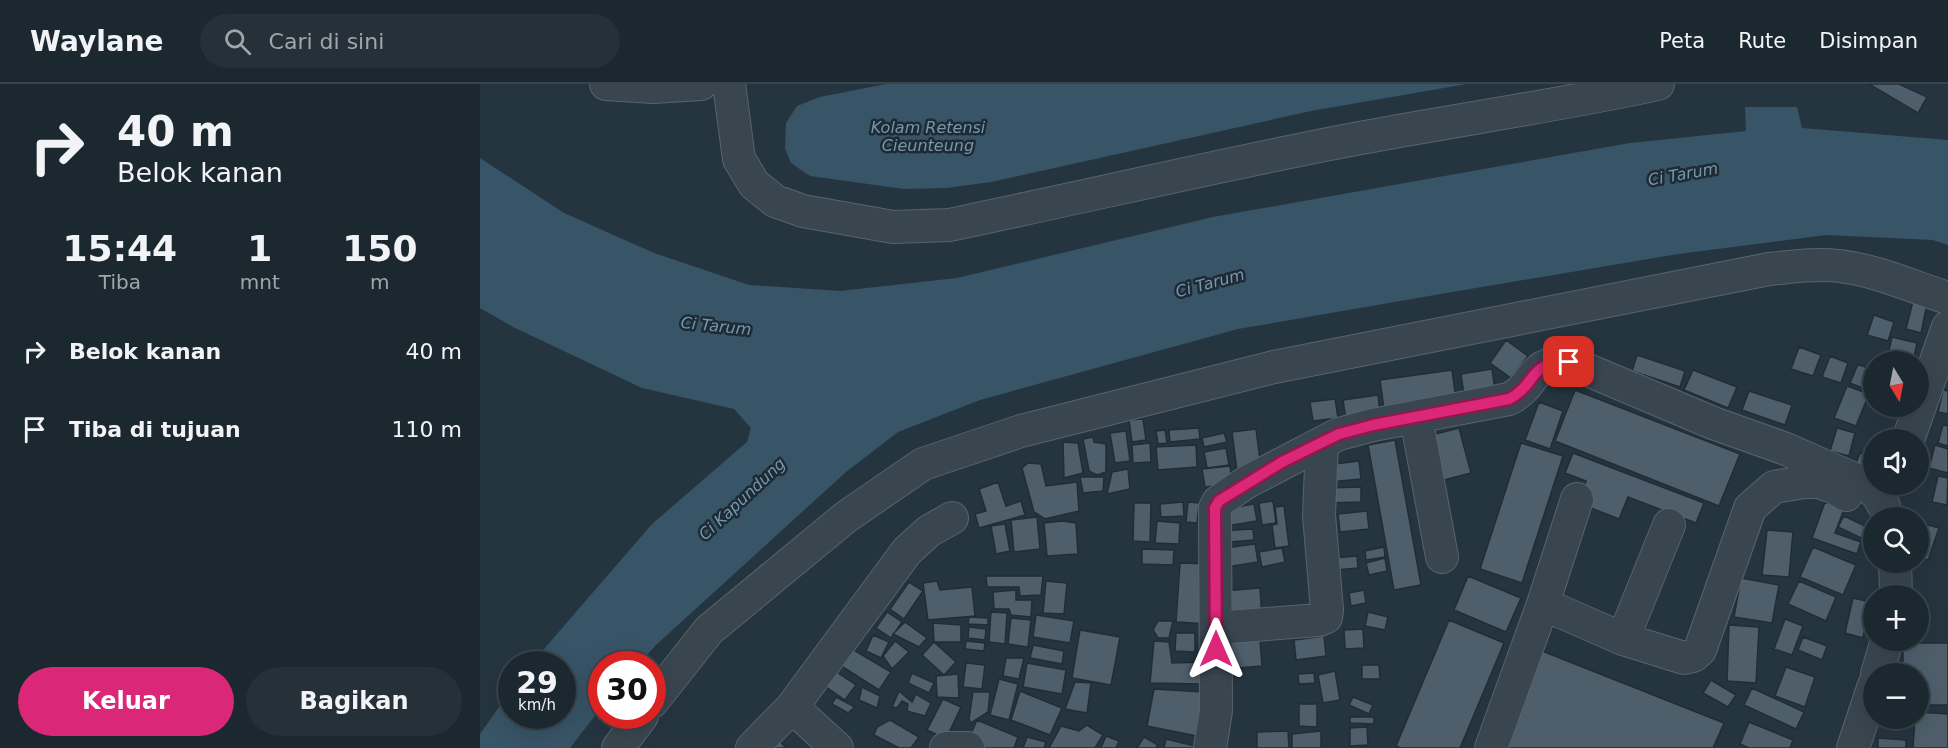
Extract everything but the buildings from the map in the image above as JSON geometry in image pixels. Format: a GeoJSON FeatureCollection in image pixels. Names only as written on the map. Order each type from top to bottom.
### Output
{"type":"FeatureCollection","features":[{"type":"Feature","properties":{"kind":"street"},"geometry":{"type":"LineString","coordinates":[[606,84],[653,87],[701,84]]}},
{"type":"Feature","properties":{"kind":"street"},"geometry":{"type":"LineString","coordinates":[[729,84],[739,159],[754,184],[775,201],[803,211],[893,227],[949,225],[1309,148],[1442,122],[1576,102],[1658,84]]}},
{"type":"Feature","properties":{"kind":"street"},"geometry":{"type":"LineString","coordinates":[[666,684],[709,630],[846,517],[923,465],[1021,431],[1274,367],[1769,269],[1808,265],[1838,266],[1856,269],[1948,298]]}},
{"type":"Feature","properties":{"kind":"street"},"geometry":{"type":"LineString","coordinates":[[1912,429],[1948,327]]}},
{"type":"Feature","properties":{"kind":"street"},"geometry":{"type":"LineString","coordinates":[[1210,748],[1216,711],[1215,508],[1219,501],[1282,462],[1339,434],[1509,399],[1520,392],[1541,367],[1554,362],[1569,362],[1713,423],[1786,449],[1863,483],[1877,494],[1884,506]]}},
{"type":"Feature","properties":{"kind":"street"},"geometry":{"type":"LineString","coordinates":[[1416,417],[1442,557]]}},
{"type":"Feature","properties":{"kind":"street"},"geometry":{"type":"LineString","coordinates":[[1216,628],[1319,620],[1326,616],[1319,515],[1322,443]]}},
{"type":"Feature","properties":{"kind":"street"},"geometry":{"type":"LineString","coordinates":[[1543,604],[1623,639],[1684,658],[1693,656],[1700,651],[1750,508],[1774,487],[1819,482],[1831,486],[1865,506],[1884,506]]}},
{"type":"Feature","properties":{"kind":"street"},"geometry":{"type":"LineString","coordinates":[[1491,748],[1543,604],[1577,499]]}},
{"type":"Feature","properties":{"kind":"street"},"geometry":{"type":"LineString","coordinates":[[752,748],[792,707],[907,551],[929,531],[952,518]]}},
{"type":"Feature","properties":{"kind":"street"},"geometry":{"type":"LineString","coordinates":[[1623,639],[1669,525]]}},
{"type":"Feature","properties":{"kind":"street"},"geometry":{"type":"LineString","coordinates":[[792,707],[837,748]]}},
{"type":"Feature","properties":{"kind":"street"},"geometry":{"type":"LineString","coordinates":[[1853,748],[1863,718]]}},
{"type":"Feature","properties":{"kind":"street"},"geometry":{"type":"LineString","coordinates":[[618,748],[632,729]]}},
{"type":"Feature","properties":{"kind":"street"},"geometry":{"type":"LineString","coordinates":[[946,748],[968,748]]}},
{"type":"Feature","properties":{"kind":"water","name":"Kolam Retensi Cieunteung"},"geometry":{"type":"Polygon","coordinates":[[[886,84],[1467,84],[1311,111],[991,182],[947,188],[904,189],[810,176],[791,163],[785,148],[786,123],[797,106],[820,97],[886,84]]]}},
{"type":"Feature","properties":{"kind":"water"},"geometry":{"type":"Polygon","coordinates":[[[1745,107],[1797,107],[1802,128],[1948,140],[1948,245],[1933,240],[1826,235],[1678,254],[1238,329],[980,400],[898,432],[846,472],[651,651],[588,651],[588,725],[570,748],[480,748],[480,734],[498,708],[498,729],[576,729],[576,651],[542,651],[652,524],[747,442],[751,428],[734,409],[642,388],[513,327],[480,308],[480,158],[564,213],[654,253],[749,285],[840,291],[957,278],[1213,217],[1630,143],[1746,131],[1745,107]]]}},
{"type":"Feature","properties":{"kind":"route"},"geometry":{"type":"LineString","coordinates":[[1216,649],[1215,508],[1219,501],[1282,462],[1339,434],[1373,425],[1509,399],[1520,392],[1541,367],[1554,362],[1569,362]]}},
{"type":"Feature","properties":{"kind":"water label","name":"Ci Tarum"},"geometry":{"type":"Point","coordinates":[1683,174]}},
{"type":"Feature","properties":{"kind":"water label","name":"Ci Tarum"},"geometry":{"type":"Point","coordinates":[1210,283]}},
{"type":"Feature","properties":{"kind":"water label","name":"Ci Tarum"},"geometry":{"type":"Point","coordinates":[716,326]}},
{"type":"Feature","properties":{"kind":"water label","name":"Ci Kapundung"},"geometry":{"type":"Point","coordinates":[742,499]}}]}
